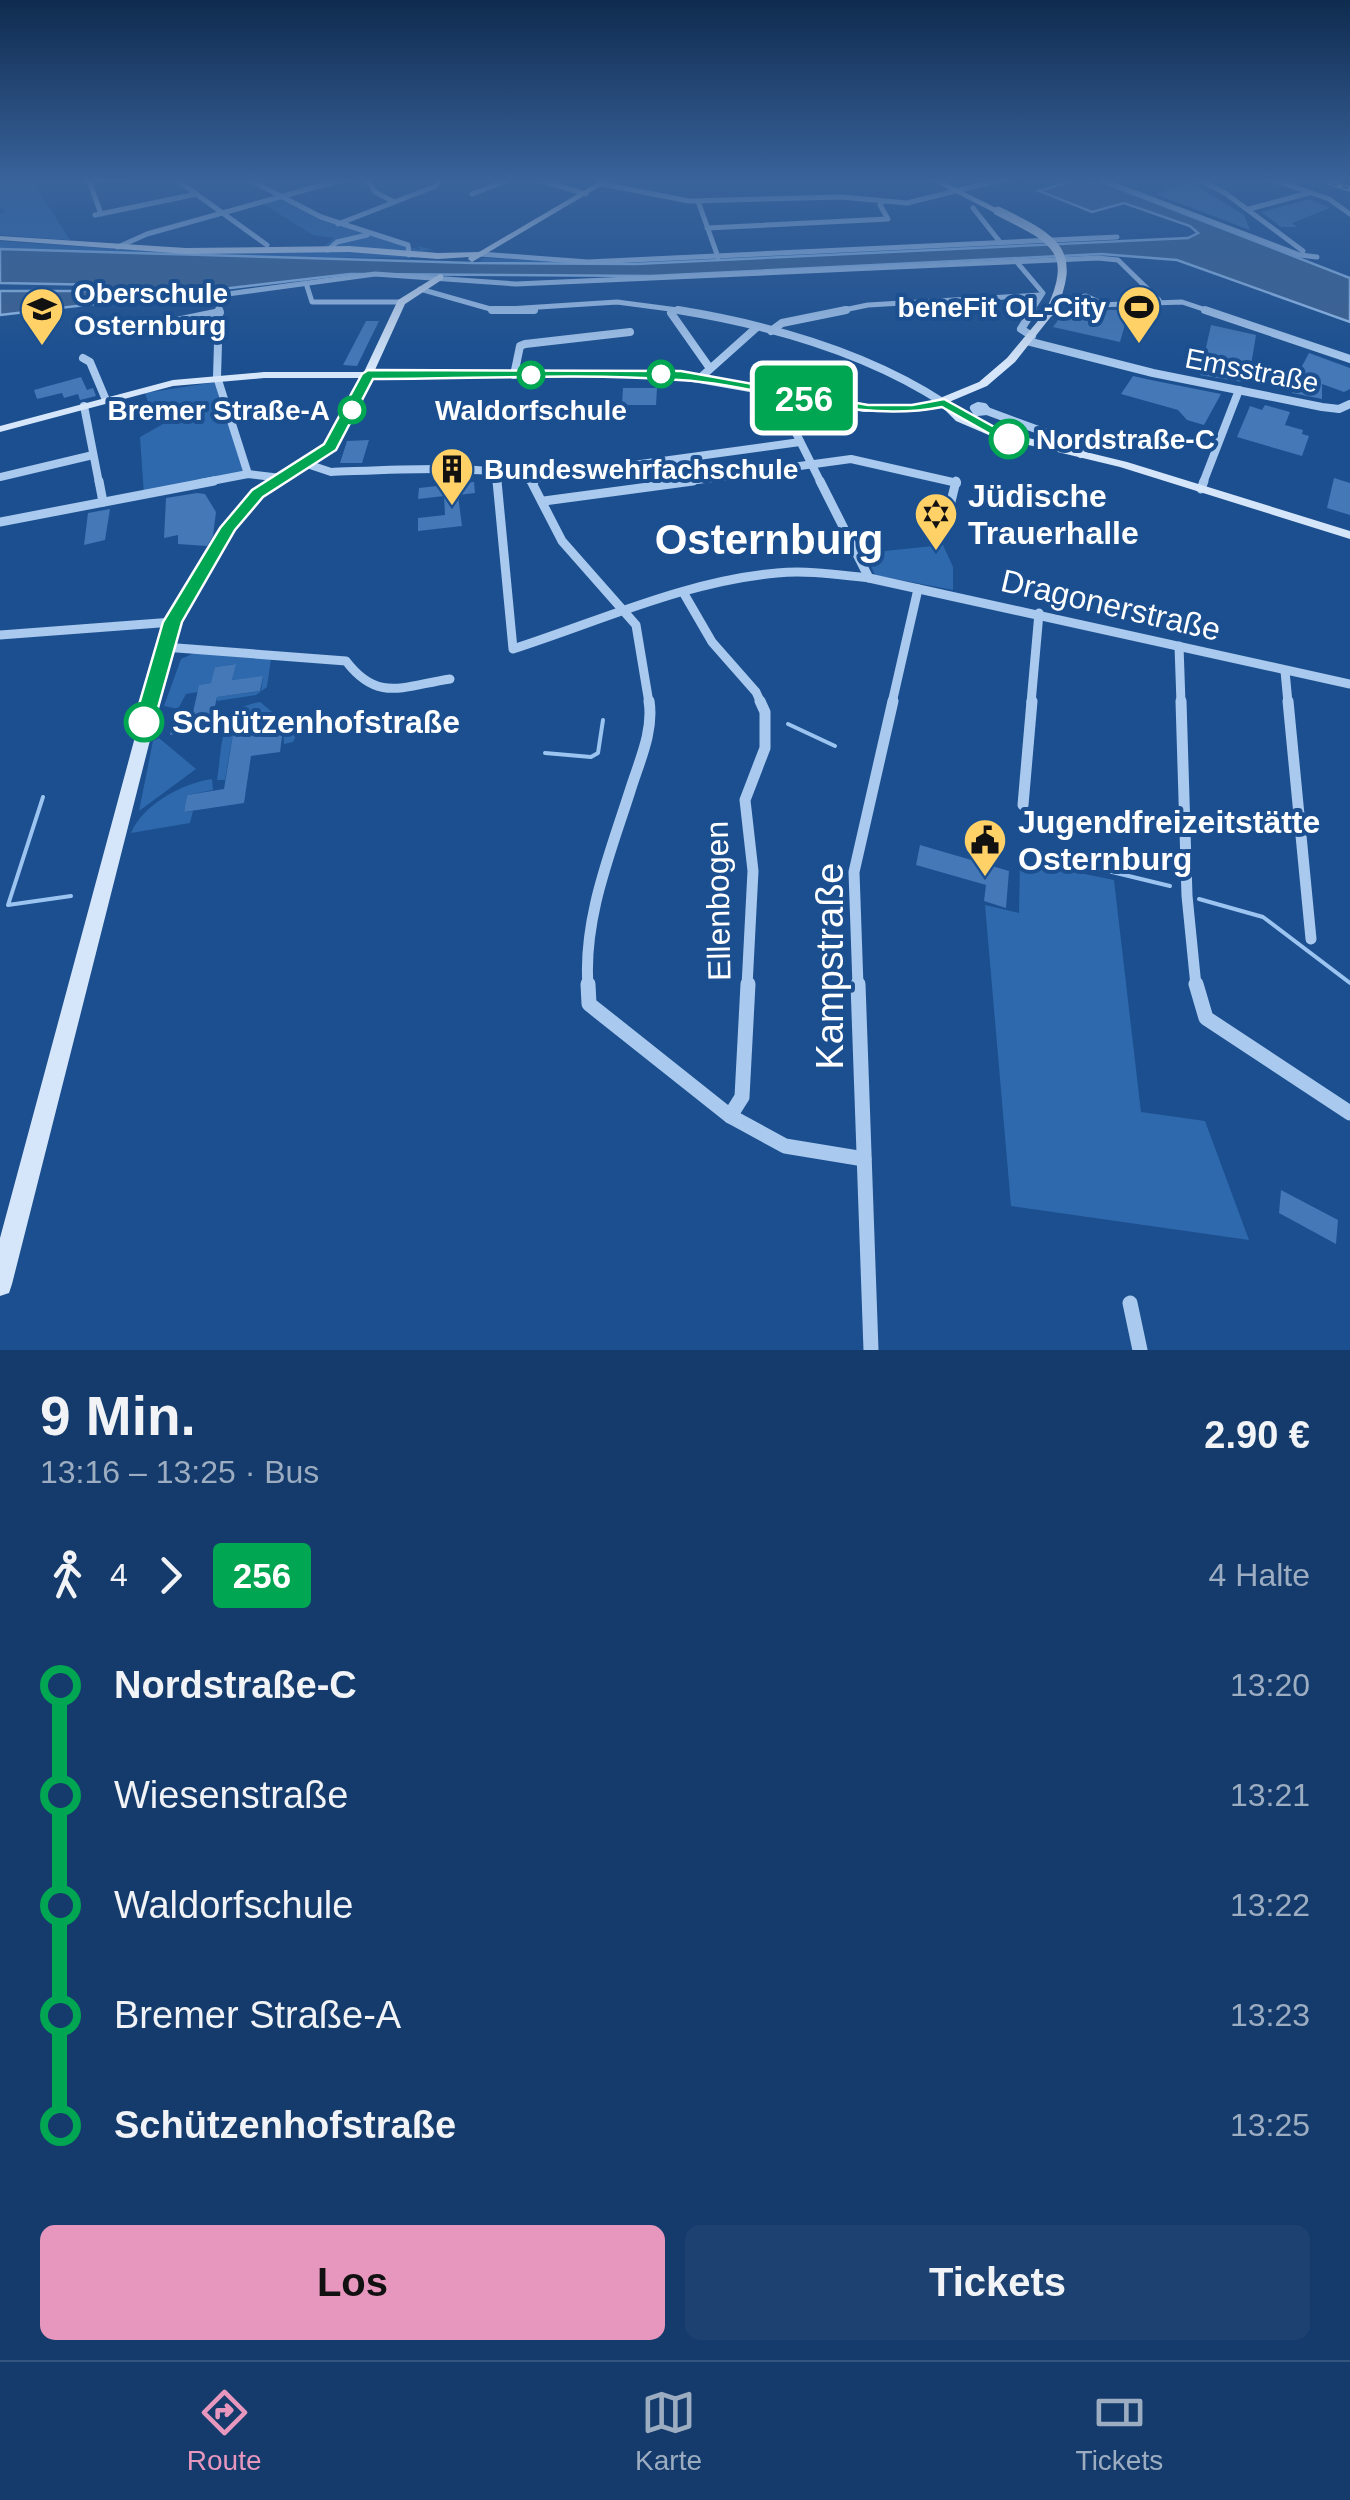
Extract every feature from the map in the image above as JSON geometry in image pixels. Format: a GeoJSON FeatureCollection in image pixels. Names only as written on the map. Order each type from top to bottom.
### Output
{"type":"FeatureCollection","features":[{"type":"Feature","properties":{"kind":"street"},"geometry":{"type":"LineString","coordinates":[[39,241],[216,252],[480,254],[588,262],[1023,241]]}},
{"type":"Feature","properties":{"kind":"street"},"geometry":{"type":"LineString","coordinates":[[118,247],[129,241]]}},
{"type":"Feature","properties":{"kind":"street"},"geometry":{"type":"LineString","coordinates":[[262,241],[267,245]]}},
{"type":"Feature","properties":{"kind":"street"},"geometry":{"type":"LineString","coordinates":[[328,250],[341,241]]}},
{"type":"Feature","properties":{"kind":"street"},"geometry":{"type":"LineString","coordinates":[[393,241],[408,245],[409,255]]}},
{"type":"Feature","properties":{"kind":"street"},"geometry":{"type":"LineString","coordinates":[[470,260],[503,241]]}},
{"type":"Feature","properties":{"kind":"street"},"geometry":{"type":"LineString","coordinates":[[712,241],[718,258]]}},
{"type":"Feature","properties":{"kind":"street"},"geometry":{"type":"LineString","coordinates":[[0,429],[106,400],[217,377],[664,374],[877,410],[944,403],[984,384],[1030,339],[1050,312],[1066,279],[1062,253],[1048,241]]}},
{"type":"Feature","properties":{"kind":"street"},"geometry":{"type":"LineString","coordinates":[[1263,241],[1318,258],[1288,241]]}},
{"type":"Feature","properties":{"kind":"street"},"geometry":{"type":"LineString","coordinates":[[248,474],[217,377],[220,295],[391,274],[516,284],[1016,260],[1115,259],[1159,300]]}},
{"type":"Feature","properties":{"kind":"street"},"geometry":{"type":"LineString","coordinates":[[1016,260],[1042,291],[1021,328],[1030,339]]}},
{"type":"Feature","properties":{"kind":"street"},"geometry":{"type":"LineString","coordinates":[[0,1284],[172,622],[236,517],[258,494],[307,464],[336,440],[401,302],[438,279]]}},
{"type":"Feature","properties":{"kind":"street"},"geometry":{"type":"LineString","coordinates":[[554,282],[559,305]]}},
{"type":"Feature","properties":{"kind":"street"},"geometry":{"type":"LineString","coordinates":[[306,283],[312,302],[401,302]]}},
{"type":"Feature","properties":{"kind":"street"},"geometry":{"type":"LineString","coordinates":[[420,289],[498,311],[634,303],[771,330],[920,385],[960,419],[995,434],[1081,454],[1350,536]]}},
{"type":"Feature","properties":{"kind":"street"},"geometry":{"type":"LineString","coordinates":[[771,330],[782,323],[868,306],[1040,295]]}},
{"type":"Feature","properties":{"kind":"street"},"geometry":{"type":"LineString","coordinates":[[1103,304],[1159,300],[1187,304],[1350,359]]}},
{"type":"Feature","properties":{"kind":"street"},"geometry":{"type":"LineString","coordinates":[[123,332],[220,312]]}},
{"type":"Feature","properties":{"kind":"street"},"geometry":{"type":"LineString","coordinates":[[671,313],[709,368]]}},
{"type":"Feature","properties":{"kind":"street"},"geometry":{"type":"LineString","coordinates":[[700,378],[757,327]]}},
{"type":"Feature","properties":{"kind":"street"},"geometry":{"type":"LineString","coordinates":[[514,375],[520,346],[630,332]]}},
{"type":"Feature","properties":{"kind":"street","name":"Emsstraße"},"geometry":{"type":"LineString","coordinates":[[1030,339],[1239,390],[1329,408],[1350,404]]}},
{"type":"Feature","properties":{"kind":"street"},"geometry":{"type":"LineString","coordinates":[[82,358],[90,362],[106,400]]}},
{"type":"Feature","properties":{"kind":"street"},"geometry":{"type":"LineString","coordinates":[[1201,489],[1239,390]]}},
{"type":"Feature","properties":{"kind":"street"},"geometry":{"type":"LineString","coordinates":[[786,394],[782,404],[869,578]]}},
{"type":"Feature","properties":{"kind":"street"},"geometry":{"type":"LineString","coordinates":[[84,406],[103,502]]}},
{"type":"Feature","properties":{"kind":"street"},"geometry":{"type":"LineString","coordinates":[[987,411],[1074,442],[1081,454]]}},
{"type":"Feature","properties":{"kind":"street"},"geometry":{"type":"LineString","coordinates":[[307,464],[331,472],[496,471],[531,479],[800,442]]}},
{"type":"Feature","properties":{"kind":"street"},"geometry":{"type":"LineString","coordinates":[[0,477],[94,455]]}},
{"type":"Feature","properties":{"kind":"street"},"geometry":{"type":"LineString","coordinates":[[544,501],[851,459],[958,482],[948,514]]}},
{"type":"Feature","properties":{"kind":"street","name":"Dragonerstraße"},"geometry":{"type":"LineString","coordinates":[[496,471],[513,649],[683,592],[779,573],[869,578],[1350,684]]}},
{"type":"Feature","properties":{"kind":"street"},"geometry":{"type":"LineString","coordinates":[[0,522],[248,474],[281,478]]}},
{"type":"Feature","properties":{"kind":"street"},"geometry":{"type":"LineString","coordinates":[[531,479],[562,541],[636,626],[651,713],[647,738],[598,892],[586,958],[589,1004],[730,1116],[785,1146],[864,1160]]}},
{"type":"Feature","properties":{"kind":"street","name":"Kampstraße"},"geometry":{"type":"LineString","coordinates":[[871,1350],[854,872],[918,589]]}},
{"type":"Feature","properties":{"kind":"street","name":"Ellenbogen"},"geometry":{"type":"LineString","coordinates":[[683,592],[712,642],[756,692],[765,712],[764,748],[745,800],[752,871],[742,1097],[730,1116]]}},
{"type":"Feature","properties":{"kind":"street"},"geometry":{"type":"LineString","coordinates":[[1023,805],[1039,613]]}},
{"type":"Feature","properties":{"kind":"street"},"geometry":{"type":"LineString","coordinates":[[2,638],[172,622]]}},
{"type":"Feature","properties":{"kind":"street"},"geometry":{"type":"LineString","coordinates":[[1179,646],[1187,896],[1200,1007],[1215,1024],[1350,1114]]}},
{"type":"Feature","properties":{"kind":"street"},"geometry":{"type":"LineString","coordinates":[[164,647],[346,661],[362,682],[378,689],[450,680]]}},
{"type":"Feature","properties":{"kind":"street"},"geometry":{"type":"LineString","coordinates":[[1285,671],[1310,939]]}},
{"type":"Feature","properties":{"kind":"street"},"geometry":{"type":"LineString","coordinates":[[1130,1303],[1140,1350]]}},
{"type":"Feature","properties":{"kind":"shaded area"},"geometry":{"type":"Polygon","coordinates":[[[0,241],[132,250],[354,251],[450,258],[225,257],[0,249],[0,241]]]}},
{"type":"Feature","properties":{"kind":"shaded area"},"geometry":{"type":"Polygon","coordinates":[[[330,241],[389,241],[441,254],[322,248],[330,241]]]}},
{"type":"Feature","properties":{"kind":"shaded area"},"geometry":{"type":"Polygon","coordinates":[[[1124,241],[1255,241],[1350,278],[1350,322],[1177,260],[1101,254],[651,276],[350,274],[0,315],[0,291],[94,291],[107,285],[0,283],[0,249],[635,264],[1124,241]]]}},
{"type":"Feature","properties":{"kind":"shaded area"},"geometry":{"type":"Polygon","coordinates":[[[1013,243],[1046,245],[670,263],[610,263],[1013,243]]]}},
{"type":"Feature","properties":{"kind":"shaded area"},"geometry":{"type":"Polygon","coordinates":[[[484,258],[610,263],[475,263],[484,262],[479,261],[484,258]]]}},
{"type":"Feature","properties":{"kind":"shaded area"},"geometry":{"type":"Polygon","coordinates":[[[216,382],[246,471],[144,495],[140,437],[163,424],[151,411],[145,393],[216,382]]]}},
{"type":"Feature","properties":{"kind":"shaded area"},"geometry":{"type":"Polygon","coordinates":[[[943,545],[953,567],[953,590],[875,575],[865,553],[943,545]]]}},
{"type":"Feature","properties":{"kind":"shaded area"},"geometry":{"type":"Polygon","coordinates":[[[199,651],[271,659],[267,687],[256,695],[217,701],[217,697],[261,691],[263,677],[232,680],[235,664],[215,667],[212,683],[186,694],[178,709],[164,706],[181,659],[199,651]]]}},
{"type":"Feature","properties":{"kind":"shaded area"},"geometry":{"type":"Polygon","coordinates":[[[260,702],[281,719],[291,716],[301,725],[293,742],[284,744],[283,721],[256,725],[256,719],[236,722],[230,734],[225,780],[217,780],[222,741],[230,720],[246,706],[260,702]]]}},
{"type":"Feature","properties":{"kind":"shaded area"},"geometry":{"type":"Polygon","coordinates":[[[159,738],[196,769],[139,811],[153,741],[159,738]]]}},
{"type":"Feature","properties":{"kind":"shaded area"},"geometry":{"type":"Polygon","coordinates":[[[212,779],[213,790],[187,795],[184,812],[193,811],[190,823],[131,833],[144,813],[164,797],[212,779]]]}},
{"type":"Feature","properties":{"kind":"shaded area"},"geometry":{"type":"Polygon","coordinates":[[[1020,861],[1114,880],[1141,1112],[1205,1121],[1249,1240],[1011,1206],[985,905],[1019,913],[1020,861]]]}},
{"type":"Feature","properties":{"kind":"building"},"geometry":{"type":"Polygon","coordinates":[[[1083,310],[1129,310],[1120,342],[1053,327],[1064,312],[1080,315],[1083,310]]]}},
{"type":"Feature","properties":{"kind":"building"},"geometry":{"type":"Polygon","coordinates":[[[366,321],[379,321],[357,366],[343,365],[366,321]]]}},
{"type":"Feature","properties":{"kind":"building"},"geometry":{"type":"Polygon","coordinates":[[[1211,325],[1256,335],[1248,383],[1200,375],[1211,325]]]}},
{"type":"Feature","properties":{"kind":"building"},"geometry":{"type":"Polygon","coordinates":[[[1309,353],[1350,368],[1350,389],[1344,392],[1322,384],[1322,399],[1292,393],[1292,385],[1309,353]]]}},
{"type":"Feature","properties":{"kind":"building"},"geometry":{"type":"Polygon","coordinates":[[[1133,376],[1221,394],[1204,425],[1187,420],[1178,410],[1121,394],[1133,376]]]}},
{"type":"Feature","properties":{"kind":"building"},"geometry":{"type":"Polygon","coordinates":[[[81,377],[87,390],[93,388],[96,396],[80,400],[78,394],[64,398],[62,393],[37,399],[34,390],[81,377]]]}},
{"type":"Feature","properties":{"kind":"building"},"geometry":{"type":"Polygon","coordinates":[[[623,388],[657,388],[656,405],[622,405],[623,388]]]}},
{"type":"Feature","properties":{"kind":"building"},"geometry":{"type":"Polygon","coordinates":[[[1265,405],[1290,412],[1285,425],[1309,436],[1302,456],[1237,437],[1250,406],[1262,410],[1265,405]]]}},
{"type":"Feature","properties":{"kind":"building"},"geometry":{"type":"Polygon","coordinates":[[[369,440],[362,463],[340,463],[347,441],[369,440]]]}},
{"type":"Feature","properties":{"kind":"building"},"geometry":{"type":"Polygon","coordinates":[[[1334,478],[1350,483],[1350,515],[1327,508],[1334,478]]]}},
{"type":"Feature","properties":{"kind":"building","name":"Bundeswehrfachschule"},"geometry":{"type":"Polygon","coordinates":[[[474,482],[475,493],[458,495],[462,526],[418,531],[418,518],[445,515],[444,496],[418,499],[419,488],[474,482]]]}},
{"type":"Feature","properties":{"kind":"building"},"geometry":{"type":"Polygon","coordinates":[[[205,494],[216,512],[213,536],[207,546],[178,544],[178,535],[164,538],[166,498],[205,494]]]}},
{"type":"Feature","properties":{"kind":"building"},"geometry":{"type":"Polygon","coordinates":[[[110,509],[105,540],[84,545],[88,513],[110,509]]]}},
{"type":"Feature","properties":{"kind":"building"},"geometry":{"type":"Polygon","coordinates":[[[236,664],[232,680],[263,676],[260,691],[217,697],[210,729],[170,735],[174,719],[192,717],[199,685],[211,683],[215,667],[236,664]]]}},
{"type":"Feature","properties":{"kind":"building"},"geometry":{"type":"Polygon","coordinates":[[[257,718],[256,725],[284,721],[280,752],[251,756],[244,803],[184,812],[187,795],[224,789],[235,722],[257,718]]]}},
{"type":"Feature","properties":{"kind":"building","name":"Jugendfreizeitstätte Osternburg"},"geometry":{"type":"Polygon","coordinates":[[[920,845],[1009,871],[1006,908],[984,901],[986,885],[916,865],[920,845]]]}},
{"type":"Feature","properties":{"kind":"building"},"geometry":{"type":"Polygon","coordinates":[[[1281,1190],[1338,1220],[1336,1244],[1279,1213],[1281,1190]]]}},
{"type":"Feature","properties":{"kind":"waterway"},"geometry":{"type":"LineString","coordinates":[[545,753],[591,757],[598,753],[603,720]]}},
{"type":"Feature","properties":{"kind":"waterway"},"geometry":{"type":"LineString","coordinates":[[788,724],[835,746]]}},
{"type":"Feature","properties":{"kind":"waterway"},"geometry":{"type":"LineString","coordinates":[[43,797],[8,905],[71,896]]}},
{"type":"Feature","properties":{"kind":"waterway"},"geometry":{"type":"LineString","coordinates":[[1025,851],[1170,886]]}},
{"type":"Feature","properties":{"kind":"waterway"},"geometry":{"type":"LineString","coordinates":[[1199,899],[1263,917],[1350,983]]}},
{"type":"Feature","properties":{"kind":"bus line","name":"256"},"geometry":{"type":"LineString","coordinates":[[144,722],[172,622],[228,528],[258,494],[330,447],[368,374],[664,374],[868,409],[912,409],[944,403],[988,431],[1009,439]]}},
{"type":"Feature","properties":{"kind":"place","name":"beneFit OL-City"},"geometry":{"type":"Point","coordinates":[1139,345]}},
{"type":"Feature","properties":{"kind":"place","name":"Oberschule Osternburg"},"geometry":{"type":"Point","coordinates":[42,347]}},
{"type":"Feature","properties":{"kind":"place","name":"Waldorfschule"},"geometry":{"type":"Point","coordinates":[531,375]}},
{"type":"Feature","properties":{"kind":"place","name":"Bremer Straße-A"},"geometry":{"type":"Point","coordinates":[352,410]}},
{"type":"Feature","properties":{"kind":"place","name":"Nordstraße-C"},"geometry":{"type":"Point","coordinates":[1009,439]}},
{"type":"Feature","properties":{"kind":"place","name":"Bundeswehrfachschule"},"geometry":{"type":"Point","coordinates":[452,507]}},
{"type":"Feature","properties":{"kind":"place","name":"Jüdische Trauerhalle"},"geometry":{"type":"Point","coordinates":[936,552]}},
{"type":"Feature","properties":{"kind":"place","name":"Schützenhofstraße"},"geometry":{"type":"Point","coordinates":[144,722]}},
{"type":"Feature","properties":{"kind":"place","name":"Jugendfreizeitstätte Osternburg"},"geometry":{"type":"Point","coordinates":[985,878]}},
{"type":"Feature","properties":{"kind":"district","name":"Osternburg"},"geometry":{"type":"Point","coordinates":[769,539]}}]}
